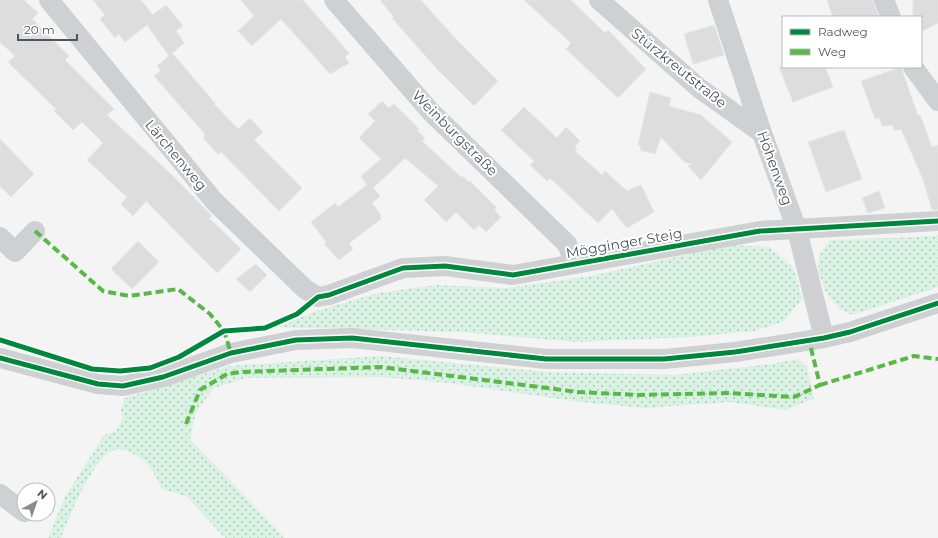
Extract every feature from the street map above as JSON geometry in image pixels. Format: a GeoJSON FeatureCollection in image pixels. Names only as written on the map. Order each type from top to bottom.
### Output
{"type":"FeatureCollection","features":[{"type":"Feature","properties":{"kind":"street","name":"Lärchenweg"},"geometry":{"type":"LineString","coordinates":[[49,0],[214,201],[305,288],[318,297]]}},
{"type":"Feature","properties":{"kind":"street","name":"Weinburgstraße"},"geometry":{"type":"LineString","coordinates":[[334,0],[431,112],[567,244],[575,264]]}},
{"type":"Feature","properties":{"kind":"street","name":"Stürzkreutstraße"},"geometry":{"type":"LineString","coordinates":[[599,0],[699,88],[762,133]]}},
{"type":"Feature","properties":{"kind":"street","name":"Höhenweg"},"geometry":{"type":"LineString","coordinates":[[718,0],[762,133],[797,230],[824,338]]}},
{"type":"Feature","properties":{"kind":"street"},"geometry":{"type":"LineString","coordinates":[[884,0],[891,16]]}},
{"type":"Feature","properties":{"kind":"street"},"geometry":{"type":"LineString","coordinates":[[914,68],[938,101]]}},
{"type":"Feature","properties":{"kind":"street","name":"Mögginger Steig"},"geometry":{"type":"LineString","coordinates":[[318,297],[329,295],[403,268],[445,266],[513,275],[760,231],[938,221]]}},
{"type":"Feature","properties":{"kind":"street"},"geometry":{"type":"LineString","coordinates":[[0,237],[15,252],[35,231]]}},
{"type":"Feature","properties":{"kind":"street"},"geometry":{"type":"LineString","coordinates":[[0,358],[98,384],[123,386],[163,377],[231,353],[296,340],[352,338],[546,359],[664,359],[735,352],[824,338],[850,332],[938,303]]}},
{"type":"Feature","properties":{"kind":"street"},"geometry":{"type":"LineString","coordinates":[[0,494],[16,506]]}},
{"type":"Feature","properties":{"kind":"green space"},"geometry":{"type":"Polygon","coordinates":[[[938,235],[938,287],[852,315],[841,310],[827,295],[818,272],[819,255],[830,240],[938,235]]]}},
{"type":"Feature","properties":{"kind":"green space"},"geometry":{"type":"Polygon","coordinates":[[[730,245],[769,247],[794,268],[802,299],[783,322],[754,331],[691,337],[577,342],[461,332],[277,327],[319,310],[378,293],[436,285],[506,288],[591,276],[730,245]]]}},
{"type":"Feature","properties":{"kind":"green space"},"geometry":{"type":"Polygon","coordinates":[[[381,356],[548,372],[675,375],[770,364],[798,359],[807,367],[814,399],[785,410],[731,402],[645,408],[580,402],[449,383],[382,377],[247,378],[214,388],[196,412],[190,439],[285,538],[225,538],[187,497],[162,489],[154,473],[142,459],[131,453],[118,449],[106,455],[90,475],[69,517],[61,538],[48,538],[55,522],[56,522],[65,497],[104,435],[115,432],[123,418],[121,410],[125,398],[229,366],[381,356]]]}},
{"type":"Feature","properties":{"kind":"building"},"geometry":{"type":"Polygon","coordinates":[[[0,0],[24,0],[38,13],[32,19],[69,56],[65,60],[114,109],[107,115],[171,174],[212,216],[209,218],[241,249],[217,273],[146,201],[133,216],[121,204],[127,197],[87,160],[103,143],[82,122],[73,130],[54,111],[56,109],[8,62],[15,56],[0,42],[0,0]]]}},
{"type":"Feature","properties":{"kind":"building"},"geometry":{"type":"Polygon","coordinates":[[[93,0],[141,0],[153,15],[166,5],[183,26],[176,31],[184,43],[169,56],[147,25],[125,42],[119,34],[115,38],[100,19],[105,15],[93,0]]]}},
{"type":"Feature","properties":{"kind":"building"},"geometry":{"type":"Polygon","coordinates":[[[241,0],[303,0],[349,53],[345,57],[349,63],[330,74],[281,19],[252,46],[238,31],[254,16],[241,0]]]}},
{"type":"Feature","properties":{"kind":"building"},"geometry":{"type":"Polygon","coordinates":[[[380,0],[421,0],[454,37],[498,81],[474,106],[439,71],[392,18],[394,17],[380,0]]]}},
{"type":"Feature","properties":{"kind":"building"},"geometry":{"type":"Polygon","coordinates":[[[524,0],[571,0],[605,33],[608,30],[646,69],[618,98],[566,49],[571,43],[524,0]]]}},
{"type":"Feature","properties":{"kind":"building"},"geometry":{"type":"Polygon","coordinates":[[[827,0],[873,0],[879,16],[833,16],[827,0]]]}},
{"type":"Feature","properties":{"kind":"building"},"geometry":{"type":"Polygon","coordinates":[[[913,0],[938,0],[938,23],[922,31],[922,16],[913,16],[913,0]]]}},
{"type":"Feature","properties":{"kind":"building"},"geometry":{"type":"Polygon","coordinates":[[[714,25],[724,55],[693,64],[684,34],[714,25]]]}},
{"type":"Feature","properties":{"kind":"building"},"geometry":{"type":"Polygon","coordinates":[[[172,53],[215,103],[214,104],[238,129],[250,118],[263,132],[254,140],[302,188],[279,211],[221,152],[218,154],[203,138],[205,134],[154,76],[161,71],[157,66],[172,53]]]}},
{"type":"Feature","properties":{"kind":"building"},"geometry":{"type":"Polygon","coordinates":[[[779,67],[825,68],[833,87],[793,102],[779,67]]]}},
{"type":"Feature","properties":{"kind":"building"},"geometry":{"type":"Polygon","coordinates":[[[901,68],[918,116],[920,115],[932,147],[938,145],[938,210],[932,210],[923,179],[901,129],[895,131],[892,125],[882,126],[879,118],[875,119],[861,81],[901,68]]]}},
{"type":"Feature","properties":{"kind":"building"},"geometry":{"type":"Polygon","coordinates":[[[650,92],[671,98],[669,106],[701,115],[732,142],[701,180],[688,166],[692,164],[684,162],[661,137],[655,154],[640,150],[641,146],[638,145],[650,92]]]}},
{"type":"Feature","properties":{"kind":"building"},"geometry":{"type":"Polygon","coordinates":[[[382,101],[389,108],[394,104],[419,129],[417,130],[425,138],[422,141],[462,178],[463,176],[468,182],[470,181],[497,208],[494,210],[501,217],[486,232],[479,225],[474,230],[456,212],[446,222],[424,200],[438,186],[405,158],[373,188],[380,196],[372,203],[381,215],[381,219],[349,243],[353,249],[339,260],[324,244],[326,242],[311,222],[335,203],[338,207],[367,185],[361,176],[381,159],[359,138],[375,121],[368,114],[382,101]]]}},
{"type":"Feature","properties":{"kind":"building"},"geometry":{"type":"Polygon","coordinates":[[[524,107],[557,138],[566,127],[580,141],[575,147],[577,149],[575,151],[602,175],[605,171],[627,191],[641,185],[654,212],[627,228],[612,209],[598,223],[550,178],[547,181],[530,165],[534,161],[501,130],[524,107]]]}},
{"type":"Feature","properties":{"kind":"building"},"geometry":{"type":"Polygon","coordinates":[[[844,130],[862,179],[826,192],[808,142],[844,130]]]}},
{"type":"Feature","properties":{"kind":"building"},"geometry":{"type":"Polygon","coordinates":[[[0,139],[34,174],[11,197],[0,186],[0,139]]]}},
{"type":"Feature","properties":{"kind":"building"},"geometry":{"type":"Polygon","coordinates":[[[879,191],[885,208],[868,213],[862,198],[879,191]]]}},
{"type":"Feature","properties":{"kind":"building"},"geometry":{"type":"Polygon","coordinates":[[[138,241],[159,262],[132,289],[111,269],[138,241]]]}},
{"type":"Feature","properties":{"kind":"building"},"geometry":{"type":"Polygon","coordinates":[[[256,264],[267,275],[250,292],[236,279],[256,264]]]}},
{"type":"Feature","properties":{"kind":"marked path"},"geometry":{"type":"LineString","coordinates":[[35,231],[103,291],[129,296],[178,289],[210,314],[224,331],[231,353]]}},
{"type":"Feature","properties":{"kind":"marked path"},"geometry":{"type":"LineString","coordinates":[[186,424],[200,390],[227,374],[241,372],[381,367],[578,392],[639,395],[728,393],[794,397],[820,385],[809,340]]}},
{"type":"Feature","properties":{"kind":"marked path"},"geometry":{"type":"LineString","coordinates":[[820,385],[914,356],[938,359]]}},
{"type":"Feature","properties":{"kind":"cycle path"},"geometry":{"type":"LineString","coordinates":[[0,340],[92,369],[120,371],[150,368],[179,357],[224,331],[265,328],[297,314],[318,297],[329,295],[403,268],[445,266],[513,275],[760,231],[938,221]]}},
{"type":"Feature","properties":{"kind":"cycle path"},"geometry":{"type":"LineString","coordinates":[[0,358],[98,384],[123,386],[163,377],[231,353],[296,340],[352,338],[546,359],[664,359],[735,352],[824,338],[850,332],[938,303]]}}]}
